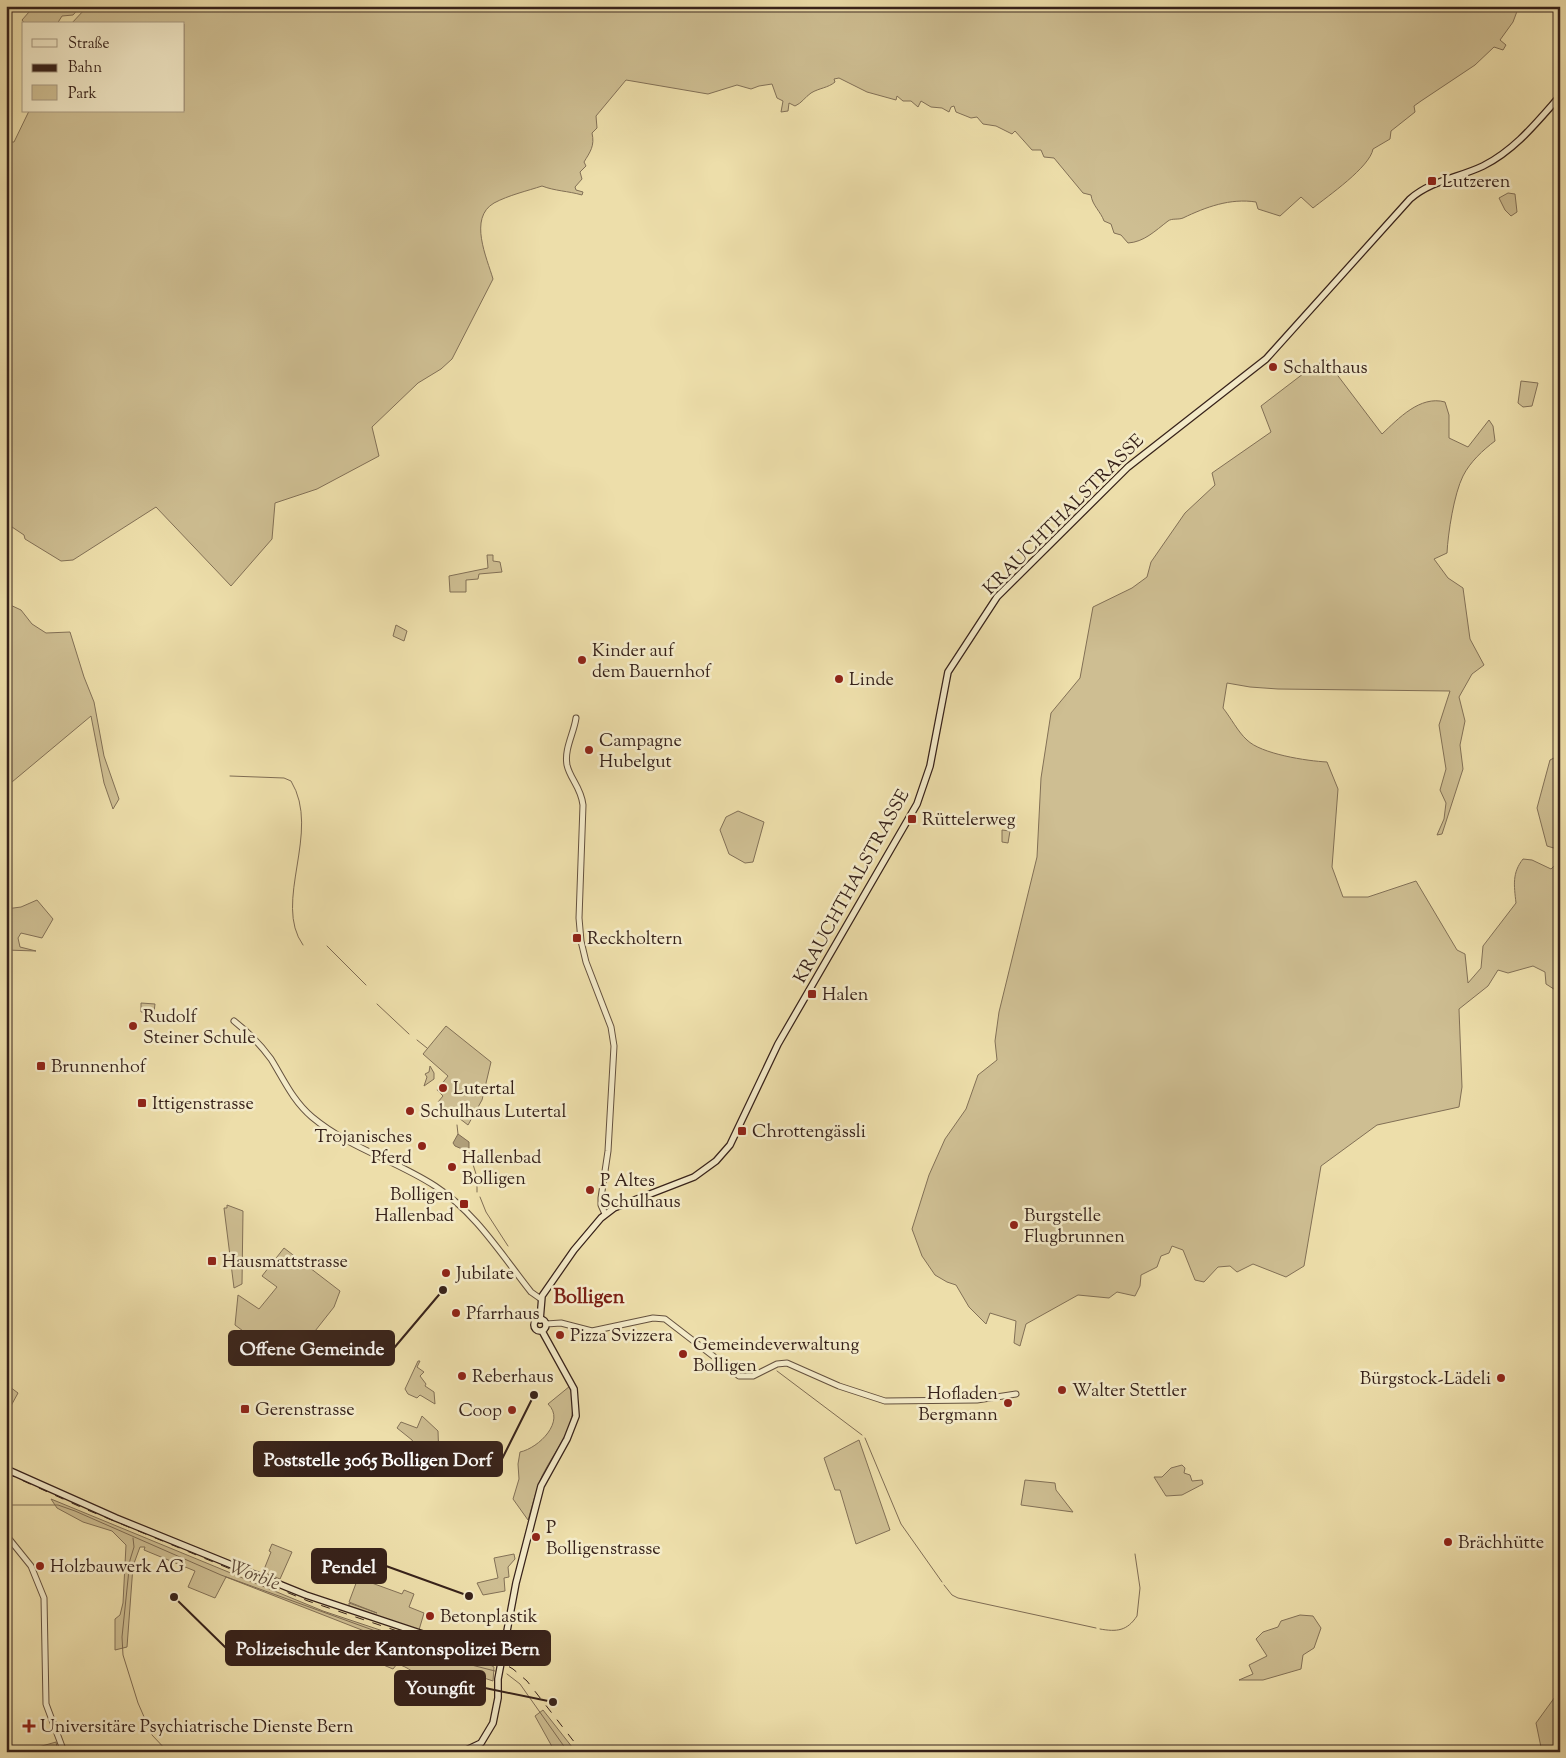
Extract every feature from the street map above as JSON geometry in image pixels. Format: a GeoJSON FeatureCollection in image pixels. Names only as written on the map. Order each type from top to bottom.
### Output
{"type":"FeatureCollection","features":[{"type":"Feature","properties":{"kind":"main road","name":"KRAUCHTHALSTRASSE"},"geometry":{"type":"LineString","coordinates":[[605,1214],[620,1206],[694,1177],[716,1161],[732,1142],[778,1044],[917,804],[930,766],[948,672],[998,597],[1096,497],[1143,454],[1266,360],[1410,198],[1431,184],[1474,170],[1501,156],[1520,141],[1560,96]]}},
{"type":"Feature","properties":{"kind":"main road"},"geometry":{"type":"LineString","coordinates":[[462,1752],[477,1746],[490,1730],[498,1698],[497,1682],[516,1583],[541,1486],[567,1439],[576,1416],[574,1389],[542,1331],[538,1331],[535,1327],[536,1322],[540,1320],[541,1299],[579,1242],[605,1214]]}},
{"type":"Feature","properties":{"kind":"main road"},"geometry":{"type":"LineString","coordinates":[[540,1320],[546,1324],[542,1331]]}},
{"type":"Feature","properties":{"kind":"main road"},"geometry":{"type":"LineString","coordinates":[[6,1469],[116,1518],[314,1598],[436,1639],[471,1647],[503,1650]]}},
{"type":"Feature","properties":{"kind":"street"},"geometry":{"type":"LineString","coordinates":[[576,718],[567,756],[569,768],[580,790],[583,805],[580,930],[586,962],[609,1022],[614,1046],[608,1151],[600,1198],[600,1206],[605,1214]]}},
{"type":"Feature","properties":{"kind":"street"},"geometry":{"type":"LineString","coordinates":[[234,1021],[267,1054],[292,1096],[308,1114],[340,1137],[416,1175],[454,1200],[481,1227],[531,1292],[541,1299]]}},
{"type":"Feature","properties":{"kind":"street"},"geometry":{"type":"LineString","coordinates":[[546,1324],[559,1322],[592,1331],[661,1318],[674,1324],[737,1374],[751,1377],[774,1365],[792,1364],[839,1386],[885,1401],[977,1400],[1016,1394]]}},
{"type":"Feature","properties":{"kind":"street"},"geometry":{"type":"LineString","coordinates":[[6,1535],[31,1566],[44,1598],[46,1704],[64,1752]]}},
{"type":"Feature","properties":{"kind":"green space"},"geometry":{"type":"Polygon","coordinates":[[[22,6],[81,6],[73,15],[62,16],[58,22],[24,22],[22,20],[29,12],[22,6]]]}},
{"type":"Feature","properties":{"kind":"green space"},"geometry":{"type":"Polygon","coordinates":[[[83,6],[1519,6],[1513,22],[1500,40],[1506,45],[1503,50],[1494,47],[1475,65],[1414,106],[1415,112],[1391,131],[1390,139],[1373,149],[1370,156],[1357,172],[1313,208],[1301,197],[1280,216],[1258,209],[1256,202],[1228,202],[1200,210],[1183,218],[1170,220],[1144,238],[1128,243],[1121,235],[1114,233],[1111,224],[1104,221],[1091,195],[1083,193],[1054,158],[1044,157],[1041,150],[1032,150],[1015,131],[1012,134],[996,126],[983,124],[977,117],[971,118],[956,112],[954,106],[951,107],[949,112],[942,108],[931,107],[921,101],[918,107],[911,101],[903,101],[897,96],[896,100],[867,92],[839,78],[834,79],[835,82],[829,86],[811,93],[795,106],[789,103],[788,111],[781,112],[783,101],[777,98],[772,84],[751,89],[737,85],[708,94],[626,80],[596,116],[597,128],[592,133],[593,142],[584,162],[586,166],[580,172],[582,179],[575,187],[576,190],[583,192],[582,195],[542,186],[500,200],[486,210],[482,218],[482,239],[493,279],[452,359],[441,369],[418,383],[372,427],[379,456],[317,489],[275,503],[272,539],[231,586],[156,507],[73,560],[61,561],[25,539],[24,535],[6,523],[6,142],[14,142],[29,112],[185,112],[185,22],[73,22],[85,9],[83,6]]]}},
{"type":"Feature","properties":{"kind":"green space"},"geometry":{"type":"Polygon","coordinates":[[[1508,193],[1515,194],[1517,212],[1511,216],[1505,210],[1499,198],[1508,193]]]}},
{"type":"Feature","properties":{"kind":"green space"},"geometry":{"type":"Polygon","coordinates":[[[1326,360],[1382,434],[1418,405],[1436,401],[1445,402],[1449,415],[1449,438],[1468,447],[1489,420],[1493,426],[1495,441],[1473,461],[1460,484],[1452,514],[1447,553],[1434,559],[1448,578],[1463,588],[1470,639],[1484,665],[1472,674],[1459,697],[1465,721],[1460,745],[1463,769],[1442,834],[1437,835],[1444,819],[1446,803],[1440,790],[1446,769],[1439,725],[1450,691],[1278,689],[1227,683],[1223,708],[1241,733],[1254,745],[1285,756],[1327,762],[1338,789],[1332,867],[1343,897],[1368,897],[1416,881],[1457,950],[1465,954],[1468,983],[1481,968],[1483,946],[1516,903],[1514,885],[1515,874],[1519,864],[1523,859],[1532,860],[1551,869],[1558,862],[1557,849],[1547,846],[1537,808],[1550,760],[1560,755],[1560,993],[1546,984],[1545,972],[1533,966],[1508,973],[1498,970],[1488,986],[1459,1009],[1462,1087],[1459,1107],[1377,1125],[1321,1166],[1304,1266],[1286,1277],[1253,1264],[1237,1272],[1230,1266],[1218,1267],[1204,1282],[1195,1280],[1183,1250],[1172,1246],[1169,1253],[1161,1256],[1157,1267],[1141,1275],[1140,1286],[1135,1296],[1117,1292],[1109,1298],[1078,1295],[1026,1324],[1020,1346],[1014,1343],[1016,1321],[990,1313],[986,1324],[969,1307],[956,1285],[935,1275],[922,1256],[912,1229],[929,1175],[945,1139],[966,1109],[978,1075],[997,1060],[995,1041],[999,1012],[1037,857],[1041,778],[1051,713],[1080,678],[1093,607],[1132,588],[1147,577],[1151,562],[1185,513],[1215,485],[1212,473],[1271,432],[1261,406],[1312,367],[1326,360]]]}},
{"type":"Feature","properties":{"kind":"green space"},"geometry":{"type":"Polygon","coordinates":[[[1521,381],[1538,383],[1532,406],[1523,407],[1518,403],[1521,381]]]}},
{"type":"Feature","properties":{"kind":"green space"},"geometry":{"type":"Polygon","coordinates":[[[487,555],[493,555],[493,561],[500,562],[502,572],[479,574],[478,579],[466,580],[466,592],[450,592],[449,576],[488,568],[487,555]]]}},
{"type":"Feature","properties":{"kind":"green space"},"geometry":{"type":"Polygon","coordinates":[[[6,603],[21,610],[32,624],[46,633],[70,632],[94,702],[104,756],[119,799],[113,809],[104,783],[91,716],[6,787],[6,603]]]}},
{"type":"Feature","properties":{"kind":"green space"},"geometry":{"type":"Polygon","coordinates":[[[396,625],[407,631],[404,641],[393,636],[396,625]]]}},
{"type":"Feature","properties":{"kind":"green space"},"geometry":{"type":"Polygon","coordinates":[[[738,811],[764,822],[753,862],[745,863],[729,854],[720,830],[726,817],[738,811]]]}},
{"type":"Feature","properties":{"kind":"green space"},"geometry":{"type":"Polygon","coordinates":[[[1002,830],[1010,831],[1008,843],[1002,842],[1002,830]]]}},
{"type":"Feature","properties":{"kind":"green space"},"geometry":{"type":"Polygon","coordinates":[[[37,900],[53,919],[42,938],[21,933],[18,938],[20,947],[36,951],[6,950],[6,909],[21,907],[37,900]]]}},
{"type":"Feature","properties":{"kind":"green space"},"geometry":{"type":"Polygon","coordinates":[[[141,1003],[155,1004],[154,1012],[141,1012],[141,1003]]]}},
{"type":"Feature","properties":{"kind":"green space"},"geometry":{"type":"Polygon","coordinates":[[[446,1026],[491,1062],[482,1100],[468,1125],[438,1102],[443,1096],[437,1090],[448,1076],[423,1054],[446,1026]]]}},
{"type":"Feature","properties":{"kind":"green space"},"geometry":{"type":"Polygon","coordinates":[[[430,1066],[434,1073],[434,1079],[424,1086],[427,1077],[425,1074],[429,1072],[430,1066]]]}},
{"type":"Feature","properties":{"kind":"green space"},"geometry":{"type":"Polygon","coordinates":[[[227,1205],[243,1211],[242,1284],[234,1288],[224,1208],[227,1208],[227,1205]]]}},
{"type":"Feature","properties":{"kind":"green space"},"geometry":{"type":"Polygon","coordinates":[[[284,1248],[340,1291],[334,1307],[304,1345],[278,1357],[235,1325],[238,1295],[259,1309],[277,1287],[262,1276],[284,1248]]]}},
{"type":"Feature","properties":{"kind":"green space"},"geometry":{"type":"Polygon","coordinates":[[[418,1361],[420,1361],[417,1367],[424,1372],[420,1376],[426,1384],[425,1386],[434,1392],[435,1404],[420,1395],[417,1398],[408,1394],[405,1389],[418,1361]]]}},
{"type":"Feature","properties":{"kind":"green space"},"geometry":{"type":"Polygon","coordinates":[[[6,1384],[18,1393],[6,1415],[6,1384]]]}},
{"type":"Feature","properties":{"kind":"green space"},"geometry":{"type":"Polygon","coordinates":[[[570,1386],[573,1412],[570,1423],[542,1476],[528,1520],[513,1499],[519,1479],[518,1464],[520,1452],[535,1445],[548,1433],[554,1418],[553,1411],[548,1404],[570,1386]]]}},
{"type":"Feature","properties":{"kind":"green space"},"geometry":{"type":"Polygon","coordinates":[[[422,1416],[438,1431],[439,1460],[437,1463],[425,1462],[412,1440],[397,1428],[401,1422],[417,1428],[422,1416]]]}},
{"type":"Feature","properties":{"kind":"green space"},"geometry":{"type":"Polygon","coordinates":[[[859,1440],[890,1530],[856,1544],[840,1490],[835,1490],[824,1458],[859,1440]]]}},
{"type":"Feature","properties":{"kind":"green space"},"geometry":{"type":"Polygon","coordinates":[[[1182,1465],[1185,1468],[1184,1473],[1190,1475],[1192,1481],[1202,1480],[1203,1484],[1182,1495],[1166,1496],[1154,1477],[1162,1477],[1171,1468],[1182,1465]]]}},
{"type":"Feature","properties":{"kind":"green space"},"geometry":{"type":"Polygon","coordinates":[[[1025,1480],[1055,1483],[1056,1490],[1073,1512],[1021,1505],[1025,1480]]]}},
{"type":"Feature","properties":{"kind":"green space"},"geometry":{"type":"Polygon","coordinates":[[[51,1499],[323,1611],[443,1651],[479,1659],[494,1667],[493,1681],[472,1674],[443,1683],[425,1679],[397,1664],[393,1669],[369,1659],[375,1642],[372,1634],[226,1577],[215,1598],[188,1587],[195,1571],[144,1550],[145,1547],[140,1547],[133,1566],[127,1647],[115,1650],[115,1619],[120,1615],[123,1603],[126,1545],[112,1531],[83,1522],[57,1508],[51,1499]]]}},
{"type":"Feature","properties":{"kind":"green space"},"geometry":{"type":"Polygon","coordinates":[[[272,1544],[292,1552],[280,1579],[263,1572],[272,1544]]]}},
{"type":"Feature","properties":{"kind":"green space"},"geometry":{"type":"Polygon","coordinates":[[[514,1554],[515,1559],[508,1567],[509,1577],[504,1578],[505,1591],[483,1595],[477,1583],[498,1578],[494,1558],[514,1554]]]}},
{"type":"Feature","properties":{"kind":"green space"},"geometry":{"type":"Polygon","coordinates":[[[358,1578],[402,1594],[404,1590],[414,1594],[409,1607],[424,1613],[419,1630],[349,1606],[349,1603],[377,1613],[349,1602],[358,1578]]]}},
{"type":"Feature","properties":{"kind":"green space"},"geometry":{"type":"Polygon","coordinates":[[[1300,1615],[1313,1616],[1321,1628],[1314,1648],[1303,1655],[1301,1669],[1263,1680],[1239,1680],[1253,1674],[1249,1665],[1267,1656],[1256,1639],[1263,1632],[1278,1627],[1281,1621],[1300,1615]]]}},
{"type":"Feature","properties":{"kind":"green space"},"geometry":{"type":"Polygon","coordinates":[[[1560,1690],[1560,1749],[1558,1752],[1542,1752],[1536,1723],[1560,1690]]]}},
{"type":"Feature","properties":{"kind":"green space"},"geometry":{"type":"Polygon","coordinates":[[[543,1710],[576,1752],[555,1752],[535,1716],[543,1710]]]}},
{"type":"Feature","properties":{"kind":"green space"},"geometry":{"type":"Polygon","coordinates":[[[56,1742],[58,1752],[36,1752],[35,1748],[56,1742]]]}},
{"type":"Feature","properties":{"kind":"shaded area"},"geometry":{"type":"Polygon","coordinates":[[[458,1134],[469,1142],[469,1152],[455,1146],[453,1143],[458,1134]]]}},
{"type":"Feature","properties":{"kind":"waterway"},"geometry":{"type":"LineString","coordinates":[[230,776],[284,778],[291,781],[299,801],[302,822],[292,908],[295,928],[303,945]]}},
{"type":"Feature","properties":{"kind":"waterway"},"geometry":{"type":"LineString","coordinates":[[327,946],[366,985]]}},
{"type":"Feature","properties":{"kind":"waterway"},"geometry":{"type":"LineString","coordinates":[[377,1004],[409,1034]]}},
{"type":"Feature","properties":{"kind":"waterway"},"geometry":{"type":"LineString","coordinates":[[417,1040],[427,1048]]}},
{"type":"Feature","properties":{"kind":"waterway"},"geometry":{"type":"LineString","coordinates":[[457,1125],[458,1134]]}},
{"type":"Feature","properties":{"kind":"waterway"},"geometry":{"type":"LineString","coordinates":[[469,1152],[477,1177],[477,1192]]}},
{"type":"Feature","properties":{"kind":"waterway"},"geometry":{"type":"LineString","coordinates":[[480,1197],[486,1212],[508,1246]]}},
{"type":"Feature","properties":{"kind":"waterway"},"geometry":{"type":"LineString","coordinates":[[777,1371],[862,1435]]}},
{"type":"Feature","properties":{"kind":"waterway"},"geometry":{"type":"LineString","coordinates":[[865,1438],[901,1524],[942,1582]]}},
{"type":"Feature","properties":{"kind":"waterway","name":"Worble"},"geometry":{"type":"LineString","coordinates":[[6,1505],[58,1505],[221,1575],[381,1633],[389,1639],[414,1644],[428,1654],[495,1671]]}},
{"type":"Feature","properties":{"kind":"waterway"},"geometry":{"type":"LineString","coordinates":[[133,1538],[134,1547],[130,1560],[122,1637],[123,1655],[138,1703],[152,1735],[168,1752]]}},
{"type":"Feature","properties":{"kind":"waterway"},"geometry":{"type":"LineString","coordinates":[[1100,1629],[1121,1629],[1129,1625],[1137,1616],[1140,1588],[1135,1554]]}},
{"type":"Feature","properties":{"kind":"waterway"},"geometry":{"type":"LineString","coordinates":[[944,1585],[952,1595],[958,1598],[1096,1628]]}},
{"type":"Feature","properties":{"kind":"waterway","name":"Worble"},"geometry":{"type":"LineString","coordinates":[[507,1674],[520,1684],[568,1752]]}},
{"type":"Feature","properties":{"kind":"railway"},"geometry":{"type":"LineString","coordinates":[[6,1473],[85,1509],[308,1601],[430,1642],[496,1659],[513,1669],[527,1681],[582,1752]]}},
{"type":"Feature","properties":{"kind":"place","name":"Lutzeren"},"geometry":{"type":"Point","coordinates":[1432,181]}},
{"type":"Feature","properties":{"kind":"place","name":"Schalthaus"},"geometry":{"type":"Point","coordinates":[1273,367]}},
{"type":"Feature","properties":{"kind":"place","name":"Kinder auf dem Bauernhof"},"geometry":{"type":"Point","coordinates":[582,660]}},
{"type":"Feature","properties":{"kind":"place","name":"Linde"},"geometry":{"type":"Point","coordinates":[839,679]}},
{"type":"Feature","properties":{"kind":"place","name":"Campagne Hubelgut"},"geometry":{"type":"Point","coordinates":[589,750]}},
{"type":"Feature","properties":{"kind":"place","name":"Rüttelerweg"},"geometry":{"type":"Point","coordinates":[912,819]}},
{"type":"Feature","properties":{"kind":"place","name":"Reckholtern"},"geometry":{"type":"Point","coordinates":[577,938]}},
{"type":"Feature","properties":{"kind":"place","name":"Halen"},"geometry":{"type":"Point","coordinates":[812,994]}},
{"type":"Feature","properties":{"kind":"place","name":"Rudolf Steiner Schule"},"geometry":{"type":"Point","coordinates":[133,1026]}},
{"type":"Feature","properties":{"kind":"place","name":"Brunnenhof"},"geometry":{"type":"Point","coordinates":[41,1066]}},
{"type":"Feature","properties":{"kind":"place","name":"Lutertal"},"geometry":{"type":"Point","coordinates":[443,1088]}},
{"type":"Feature","properties":{"kind":"place","name":"Ittigenstrasse"},"geometry":{"type":"Point","coordinates":[142,1103]}},
{"type":"Feature","properties":{"kind":"place","name":"Schulhaus Lutertal"},"geometry":{"type":"Point","coordinates":[410,1111]}},
{"type":"Feature","properties":{"kind":"place","name":"Chrottengässli"},"geometry":{"type":"Point","coordinates":[742,1131]}},
{"type":"Feature","properties":{"kind":"place","name":"Trojanisches Pferd"},"geometry":{"type":"Point","coordinates":[422,1146]}},
{"type":"Feature","properties":{"kind":"place","name":"Hallenbad Bolligen"},"geometry":{"type":"Point","coordinates":[452,1167]}},
{"type":"Feature","properties":{"kind":"place","name":"P Altes Schulhaus"},"geometry":{"type":"Point","coordinates":[590,1190]}},
{"type":"Feature","properties":{"kind":"place","name":"Bolligen Hallenbad"},"geometry":{"type":"Point","coordinates":[464,1204]}},
{"type":"Feature","properties":{"kind":"place","name":"Burgstelle Flugbrunnen"},"geometry":{"type":"Point","coordinates":[1014,1225]}},
{"type":"Feature","properties":{"kind":"place","name":"Hausmattstrasse"},"geometry":{"type":"Point","coordinates":[212,1261]}},
{"type":"Feature","properties":{"kind":"place","name":"Jubilate"},"geometry":{"type":"Point","coordinates":[446,1273]}},
{"type":"Feature","properties":{"kind":"place","name":"Offene Gemeinde"},"geometry":{"type":"Point","coordinates":[443,1290]}},
{"type":"Feature","properties":{"kind":"place","name":"Pfarrhaus"},"geometry":{"type":"Point","coordinates":[456,1313]}},
{"type":"Feature","properties":{"kind":"place","name":"Pizza Svizzera"},"geometry":{"type":"Point","coordinates":[560,1335]}},
{"type":"Feature","properties":{"kind":"place","name":"Gemeindeverwaltung Bolligen"},"geometry":{"type":"Point","coordinates":[683,1354]}},
{"type":"Feature","properties":{"kind":"place","name":"Reberhaus"},"geometry":{"type":"Point","coordinates":[462,1376]}},
{"type":"Feature","properties":{"kind":"place","name":"Bürgstock-Lädeli"},"geometry":{"type":"Point","coordinates":[1501,1378]}},
{"type":"Feature","properties":{"kind":"place","name":"Walter Stettler"},"geometry":{"type":"Point","coordinates":[1062,1390]}},
{"type":"Feature","properties":{"kind":"place","name":"Poststelle 3065 Bolligen Dorf"},"geometry":{"type":"Point","coordinates":[534,1395]}},
{"type":"Feature","properties":{"kind":"place","name":"Hofladen Bergmann"},"geometry":{"type":"Point","coordinates":[1008,1403]}},
{"type":"Feature","properties":{"kind":"place","name":"Gerenstrasse"},"geometry":{"type":"Point","coordinates":[245,1409]}},
{"type":"Feature","properties":{"kind":"place","name":"Coop"},"geometry":{"type":"Point","coordinates":[512,1410]}},
{"type":"Feature","properties":{"kind":"place","name":"P Bolligenstrasse"},"geometry":{"type":"Point","coordinates":[536,1537]}},
{"type":"Feature","properties":{"kind":"place","name":"Brächhütte"},"geometry":{"type":"Point","coordinates":[1448,1542]}},
{"type":"Feature","properties":{"kind":"place","name":"Holzbauwerk AG"},"geometry":{"type":"Point","coordinates":[40,1566]}},
{"type":"Feature","properties":{"kind":"place","name":"Pendel"},"geometry":{"type":"Point","coordinates":[469,1596]}},
{"type":"Feature","properties":{"kind":"place","name":"Polizeischule der Kantonspolizei Bern"},"geometry":{"type":"Point","coordinates":[174,1597]}},
{"type":"Feature","properties":{"kind":"place","name":"Betonplastik"},"geometry":{"type":"Point","coordinates":[430,1616]}},
{"type":"Feature","properties":{"kind":"place","name":"Youngfit"},"geometry":{"type":"Point","coordinates":[553,1702]}},
{"type":"Feature","properties":{"kind":"place","name":"Universitäre Psychiatrische Dienste Bern"},"geometry":{"type":"Point","coordinates":[29,1726]}},
{"type":"Feature","properties":{"kind":"district","name":"Bolligen"},"geometry":{"type":"Point","coordinates":[589,1296]}}]}
